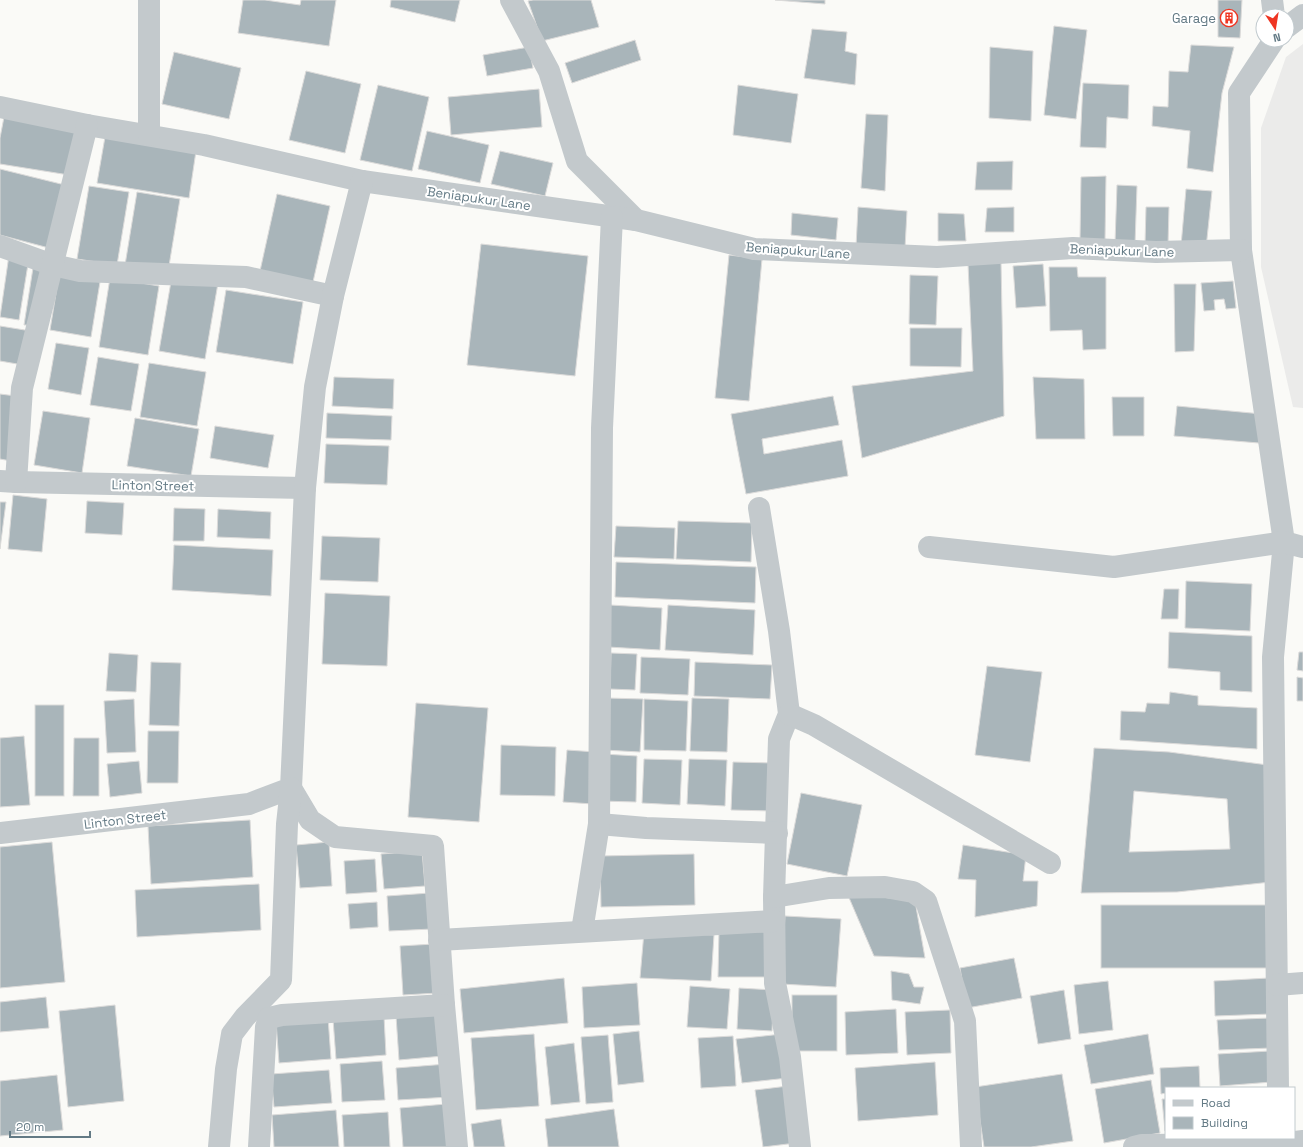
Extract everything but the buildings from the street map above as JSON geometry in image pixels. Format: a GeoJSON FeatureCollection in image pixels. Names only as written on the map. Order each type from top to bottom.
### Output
{"type":"FeatureCollection","features":[{"type":"Feature","properties":{"kind":"street"},"geometry":{"type":"LineString","coordinates":[[149,0],[149,135]]}},
{"type":"Feature","properties":{"kind":"street"},"geometry":{"type":"LineString","coordinates":[[511,0],[550,71],[577,161],[636,220]]}},
{"type":"Feature","properties":{"kind":"street"},"geometry":{"type":"LineString","coordinates":[[1295,20],[1303,14]]}},
{"type":"Feature","properties":{"kind":"street"},"geometry":{"type":"LineString","coordinates":[[1269,48],[1239,93],[1241,250],[1294,544],[1273,657],[1278,1087]]}},
{"type":"Feature","properties":{"kind":"street","name":"Beniapukur Lane"},"geometry":{"type":"LineString","coordinates":[[0,108],[212,147],[362,181],[636,220],[754,249],[937,256],[1073,248],[1156,252],[1241,250]]}},
{"type":"Feature","properties":{"kind":"street"},"geometry":{"type":"LineString","coordinates":[[8,482],[22,388],[86,125]]}},
{"type":"Feature","properties":{"kind":"street"},"geometry":{"type":"LineString","coordinates":[[219,1147],[226,1069],[232,1034],[245,1017],[281,980],[287,824],[291,788],[305,488],[314,388],[333,296],[362,181]]}},
{"type":"Feature","properties":{"kind":"street"},"geometry":{"type":"LineString","coordinates":[[582,931],[598,824],[602,428],[612,217]]}},
{"type":"Feature","properties":{"kind":"street"},"geometry":{"type":"LineString","coordinates":[[0,246],[53,265],[80,270],[246,276],[333,296]]}},
{"type":"Feature","properties":{"kind":"street","name":"Linton Street"},"geometry":{"type":"LineString","coordinates":[[8,482],[305,488]]}},
{"type":"Feature","properties":{"kind":"street"},"geometry":{"type":"LineString","coordinates":[[759,508],[779,631],[789,714],[779,739],[774,897],[775,983],[790,1057],[800,1147]]}},
{"type":"Feature","properties":{"kind":"street"},"geometry":{"type":"LineString","coordinates":[[930,547],[1114,566],[1294,544]]}},
{"type":"Feature","properties":{"kind":"street"},"geometry":{"type":"LineString","coordinates":[[789,714],[814,725],[1050,863]]}},
{"type":"Feature","properties":{"kind":"street"},"geometry":{"type":"LineString","coordinates":[[291,788],[310,820],[335,837],[433,846],[444,1005],[457,1147]]}},
{"type":"Feature","properties":{"kind":"street","name":"Linton Street"},"geometry":{"type":"LineString","coordinates":[[0,833],[249,804],[291,788]]}},
{"type":"Feature","properties":{"kind":"street"},"geometry":{"type":"LineString","coordinates":[[598,824],[646,828],[777,833]]}},
{"type":"Feature","properties":{"kind":"street"},"geometry":{"type":"LineString","coordinates":[[774,897],[829,888],[885,887],[913,892],[926,901],[964,1021],[971,1147]]}},
{"type":"Feature","properties":{"kind":"street"},"geometry":{"type":"LineString","coordinates":[[440,940],[774,921]]}},
{"type":"Feature","properties":{"kind":"street"},"geometry":{"type":"LineString","coordinates":[[1277,985],[1303,983]]}},
{"type":"Feature","properties":{"kind":"street"},"geometry":{"type":"LineString","coordinates":[[259,1147],[266,1027],[269,1018],[282,1015],[444,1005]]}},
{"type":"Feature","properties":{"kind":"street"},"geometry":{"type":"LineString","coordinates":[[1134,1147],[1142,1145],[1279,1143],[1303,1141]]}},
{"type":"Feature","properties":{"kind":"shaded area"},"geometry":{"type":"Polygon","coordinates":[[[1303,44],[1303,408],[1293,407],[1261,267],[1261,128],[1286,57],[1303,44]]]}},
{"type":"Feature","properties":{"kind":"place","name":"Garage"},"geometry":{"type":"Point","coordinates":[1229,18]}}]}
